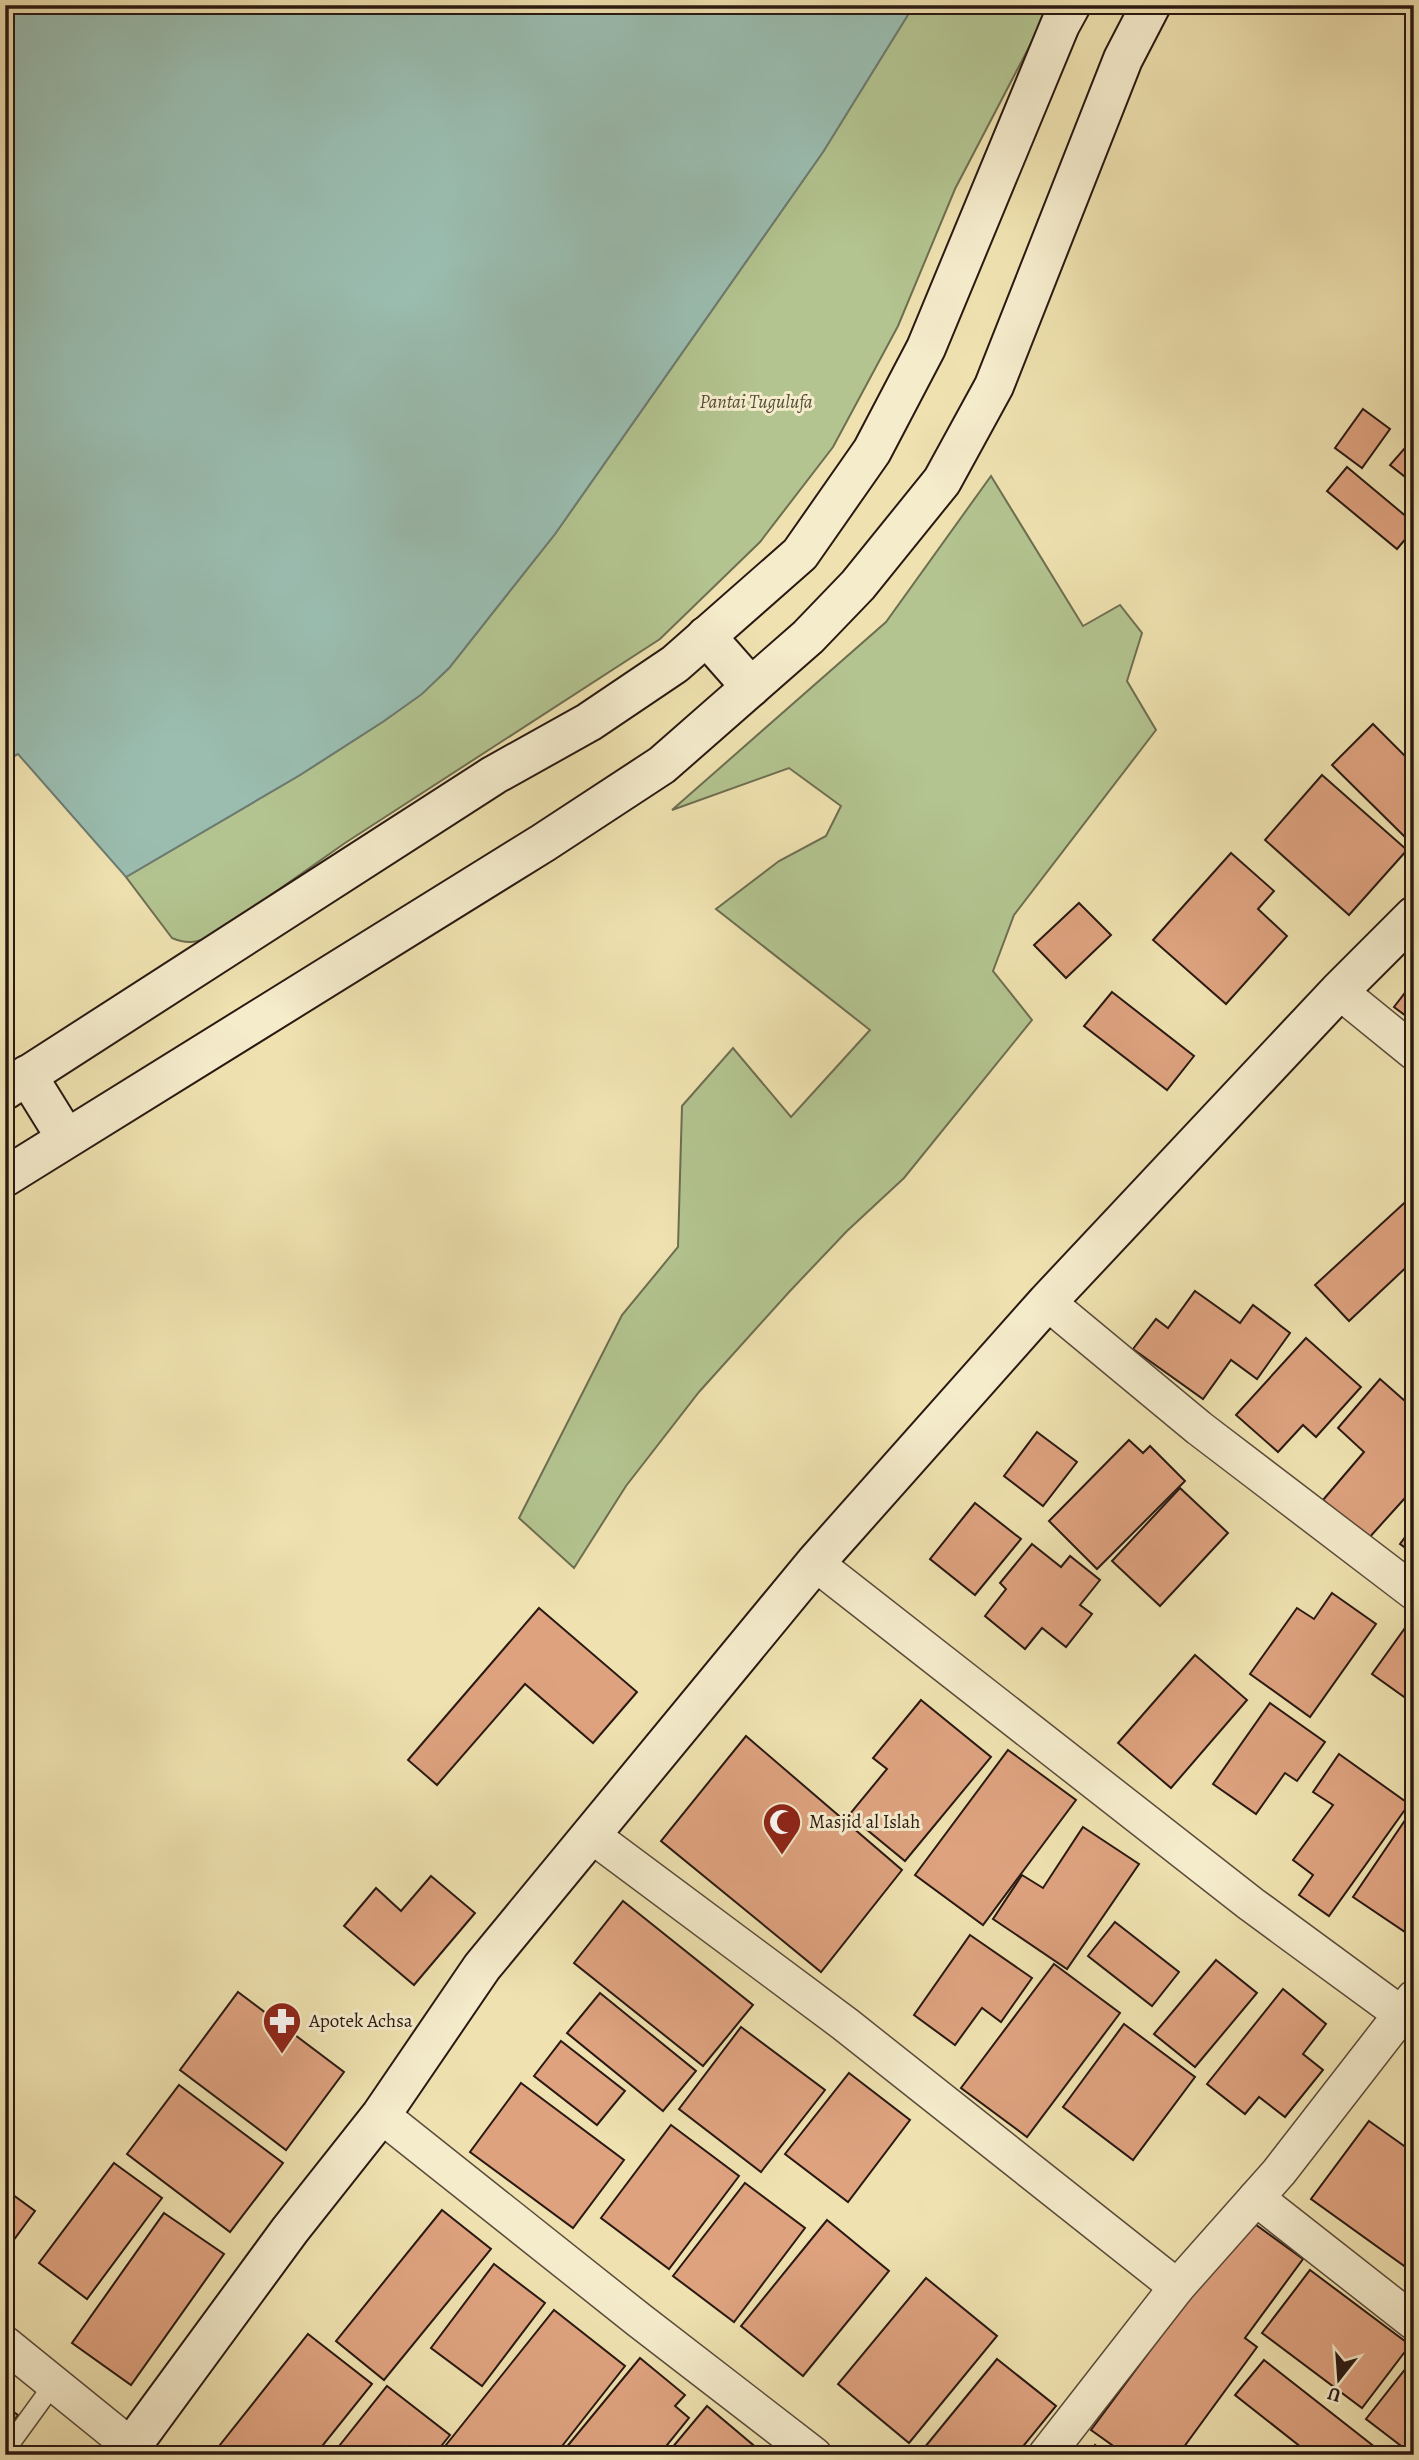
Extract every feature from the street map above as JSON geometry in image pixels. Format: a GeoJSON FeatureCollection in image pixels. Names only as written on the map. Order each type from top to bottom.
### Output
{"type":"FeatureCollection","features":[{"type":"Feature","properties":{"kind":"street"},"geometry":{"type":"LineString","coordinates":[[66,1138],[16,1083],[494,775],[589,722],[675,664],[800,554],[872,451],[926,348],[1071,5]]}},
{"type":"Feature","properties":{"kind":"street"},"geometry":{"type":"LineString","coordinates":[[5,1177],[341,970],[662,765],[808,637],[858,585],[942,481],[994,386],[1123,59],[1151,5]]}},
{"type":"Feature","properties":{"kind":"street"},"geometry":{"type":"LineString","coordinates":[[706,636],[751,687]]}},
{"type":"Feature","properties":{"kind":"street"},"geometry":{"type":"LineString","coordinates":[[5,2344],[55,2382],[133,2452],[290,2230],[381,2115],[482,1967],[815,1563],[1047,1302],[1339,991],[1414,916]]}},
{"type":"Feature","properties":{"kind":"street"},"geometry":{"type":"LineString","coordinates":[[1339,991],[1414,1052]]}},
{"type":"Feature","properties":{"kind":"street"},"geometry":{"type":"LineString","coordinates":[[1047,1302],[1199,1427],[1414,1592]]}},
{"type":"Feature","properties":{"kind":"street"},"geometry":{"type":"LineString","coordinates":[[815,1563],[1251,1904],[1407,2006],[1279,2172],[1177,2287],[1046,2455]]}},
{"type":"Feature","properties":{"kind":"street"},"geometry":{"type":"LineString","coordinates":[[590,1834],[845,2024],[1177,2287]]}},
{"type":"Feature","properties":{"kind":"street"},"geometry":{"type":"LineString","coordinates":[[381,2115],[814,2455]]}},
{"type":"Feature","properties":{"kind":"street"},"geometry":{"type":"LineString","coordinates":[[1256,2198],[1414,2322]]}},
{"type":"Feature","properties":{"kind":"lane"},"geometry":{"type":"LineString","coordinates":[[5,2451],[55,2382]]}},
{"type":"Feature","properties":{"kind":"green space","name":"Pantai Tugulufa"},"geometry":{"type":"Polygon","coordinates":[[[914,5],[1051,5],[955,189],[898,326],[833,447],[760,542],[660,639],[345,843],[214,935],[193,942],[172,938],[126,877],[300,775],[384,721],[421,694],[449,668],[555,534],[823,152],[914,5]]]}},
{"type":"Feature","properties":{"kind":"green space"},"geometry":{"type":"Polygon","coordinates":[[[991,476],[1083,626],[1120,605],[1142,633],[1127,681],[1156,730],[1014,915],[993,971],[1032,1020],[904,1178],[847,1231],[699,1392],[626,1486],[574,1568],[519,1518],[622,1315],[678,1247],[682,1106],[733,1048],[791,1117],[870,1030],[716,909],[779,861],[826,836],[841,806],[789,768],[672,810],[886,622],[991,476]]]}},
{"type":"Feature","properties":{"kind":"shaded area"},"geometry":{"type":"Polygon","coordinates":[[[5,5],[914,5],[823,152],[555,534],[449,668],[422,694],[384,721],[300,775],[126,877],[18,754],[5,761],[5,5]]]}},
{"type":"Feature","properties":{"kind":"building"},"geometry":{"type":"Polygon","coordinates":[[[1363,409],[1390,429],[1362,468],[1335,448],[1363,409]]]}},
{"type":"Feature","properties":{"kind":"building"},"geometry":{"type":"Polygon","coordinates":[[[1404,449],[1414,456],[1414,484],[1390,465],[1404,449]]]}},
{"type":"Feature","properties":{"kind":"building"},"geometry":{"type":"Polygon","coordinates":[[[1347,467],[1414,523],[1414,529],[1397,549],[1327,491],[1347,467]]]}},
{"type":"Feature","properties":{"kind":"building"},"geometry":{"type":"Polygon","coordinates":[[[1373,724],[1414,765],[1414,826],[1404,836],[1332,765],[1373,724]]]}},
{"type":"Feature","properties":{"kind":"building"},"geometry":{"type":"Polygon","coordinates":[[[1322,775],[1407,850],[1349,915],[1265,840],[1322,775]]]}},
{"type":"Feature","properties":{"kind":"building"},"geometry":{"type":"Polygon","coordinates":[[[1231,853],[1274,891],[1258,909],[1287,936],[1226,1004],[1153,940],[1231,853]]]}},
{"type":"Feature","properties":{"kind":"building"},"geometry":{"type":"Polygon","coordinates":[[[1079,903],[1111,935],[1066,978],[1034,945],[1079,903]]]}},
{"type":"Feature","properties":{"kind":"building"},"geometry":{"type":"Polygon","coordinates":[[[1414,981],[1414,1022],[1394,1007],[1414,981]]]}},
{"type":"Feature","properties":{"kind":"building"},"geometry":{"type":"Polygon","coordinates":[[[1112,992],[1194,1056],[1167,1090],[1084,1026],[1112,992]]]}},
{"type":"Feature","properties":{"kind":"building"},"geometry":{"type":"Polygon","coordinates":[[[1414,1194],[1414,1260],[1349,1321],[1315,1285],[1414,1194]]]}},
{"type":"Feature","properties":{"kind":"building"},"geometry":{"type":"Polygon","coordinates":[[[1195,1291],[1240,1323],[1253,1305],[1290,1333],[1257,1379],[1231,1360],[1203,1399],[1133,1349],[1156,1319],[1168,1328],[1195,1291]]]}},
{"type":"Feature","properties":{"kind":"building"},"geometry":{"type":"Polygon","coordinates":[[[1306,1338],[1361,1387],[1316,1437],[1303,1425],[1278,1452],[1236,1415],[1306,1338]]]}},
{"type":"Feature","properties":{"kind":"building"},"geometry":{"type":"Polygon","coordinates":[[[1380,1379],[1414,1409],[1414,1488],[1368,1539],[1323,1500],[1364,1452],[1338,1428],[1380,1379]]]}},
{"type":"Feature","properties":{"kind":"building"},"geometry":{"type":"Polygon","coordinates":[[[1037,1432],[1077,1462],[1043,1506],[1004,1476],[1037,1432]]]}},
{"type":"Feature","properties":{"kind":"building"},"geometry":{"type":"Polygon","coordinates":[[[1129,1440],[1143,1453],[1150,1446],[1185,1481],[1097,1569],[1049,1521],[1129,1440]]]}},
{"type":"Feature","properties":{"kind":"building"},"geometry":{"type":"Polygon","coordinates":[[[1180,1488],[1228,1533],[1160,1606],[1112,1561],[1180,1488]]]}},
{"type":"Feature","properties":{"kind":"building"},"geometry":{"type":"Polygon","coordinates":[[[975,1503],[1021,1539],[975,1595],[930,1559],[975,1503]]]}},
{"type":"Feature","properties":{"kind":"building"},"geometry":{"type":"Polygon","coordinates":[[[1414,1525],[1414,1554],[1400,1544],[1414,1525]]]}},
{"type":"Feature","properties":{"kind":"building"},"geometry":{"type":"Polygon","coordinates":[[[1032,1544],[1061,1567],[1070,1556],[1100,1580],[1080,1605],[1092,1614],[1066,1647],[1042,1628],[1025,1649],[985,1616],[1006,1589],[1000,1583],[1032,1544]]]}},
{"type":"Feature","properties":{"kind":"building"},"geometry":{"type":"Polygon","coordinates":[[[1332,1593],[1376,1624],[1310,1717],[1250,1674],[1297,1608],[1314,1619],[1332,1593]]]}},
{"type":"Feature","properties":{"kind":"building"},"geometry":{"type":"Polygon","coordinates":[[[539,1608],[637,1692],[593,1743],[525,1684],[437,1785],[408,1760],[539,1608]]]}},
{"type":"Feature","properties":{"kind":"building"},"geometry":{"type":"Polygon","coordinates":[[[1410,1621],[1414,1623],[1414,1704],[1372,1674],[1410,1621]]]}},
{"type":"Feature","properties":{"kind":"building"},"geometry":{"type":"Polygon","coordinates":[[[1195,1655],[1247,1700],[1171,1788],[1118,1743],[1195,1655]]]}},
{"type":"Feature","properties":{"kind":"building"},"geometry":{"type":"Polygon","coordinates":[[[921,1700],[991,1757],[905,1861],[849,1815],[887,1769],[873,1758],[921,1700]]]}},
{"type":"Feature","properties":{"kind":"building"},"geometry":{"type":"Polygon","coordinates":[[[1270,1703],[1325,1742],[1297,1781],[1285,1773],[1256,1814],[1213,1784],[1270,1703]]]}},
{"type":"Feature","properties":{"kind":"building","name":"Masjid al Islah"},"geometry":{"type":"Polygon","coordinates":[[[746,1736],[902,1870],[821,1972],[661,1841],[746,1736]]]}},
{"type":"Feature","properties":{"kind":"building"},"geometry":{"type":"Polygon","coordinates":[[[1008,1750],[1076,1800],[983,1925],[915,1875],[1008,1750]]]}},
{"type":"Feature","properties":{"kind":"building"},"geometry":{"type":"Polygon","coordinates":[[[1339,1754],[1409,1804],[1329,1916],[1299,1895],[1313,1875],[1293,1860],[1333,1805],[1313,1792],[1339,1754]]]}},
{"type":"Feature","properties":{"kind":"building"},"geometry":{"type":"Polygon","coordinates":[[[1414,1807],[1414,1938],[1353,1897],[1414,1807]]]}},
{"type":"Feature","properties":{"kind":"building"},"geometry":{"type":"Polygon","coordinates":[[[1083,1827],[1139,1864],[1067,1969],[993,1919],[1022,1875],[1043,1888],[1083,1827]]]}},
{"type":"Feature","properties":{"kind":"building"},"geometry":{"type":"Polygon","coordinates":[[[431,1876],[475,1913],[414,1985],[344,1926],[376,1888],[401,1911],[431,1876]]]}},
{"type":"Feature","properties":{"kind":"building"},"geometry":{"type":"Polygon","coordinates":[[[623,1901],[753,2005],[703,2066],[574,1963],[623,1901]]]}},
{"type":"Feature","properties":{"kind":"building"},"geometry":{"type":"Polygon","coordinates":[[[1115,1922],[1179,1972],[1152,2006],[1088,1956],[1115,1922]]]}},
{"type":"Feature","properties":{"kind":"building"},"geometry":{"type":"Polygon","coordinates":[[[970,1935],[1032,1978],[1001,2022],[982,2008],[955,2045],[914,2015],[970,1935]]]}},
{"type":"Feature","properties":{"kind":"building"},"geometry":{"type":"Polygon","coordinates":[[[1216,1960],[1257,1993],[1195,2067],[1154,2034],[1216,1960]]]}},
{"type":"Feature","properties":{"kind":"building"},"geometry":{"type":"Polygon","coordinates":[[[1054,1964],[1120,2013],[1027,2137],[961,2088],[1054,1964]]]}},
{"type":"Feature","properties":{"kind":"building"},"geometry":{"type":"Polygon","coordinates":[[[1283,1989],[1326,2024],[1303,2054],[1323,2070],[1285,2117],[1259,2097],[1245,2114],[1207,2084],[1283,1989]]]}},
{"type":"Feature","properties":{"kind":"building"},"geometry":{"type":"Polygon","coordinates":[[[238,1992],[344,2072],[286,2150],[180,2070],[238,1992]]]}},
{"type":"Feature","properties":{"kind":"building"},"geometry":{"type":"Polygon","coordinates":[[[600,1993],[696,2071],[663,2111],[567,2033],[600,1993]]]}},
{"type":"Feature","properties":{"kind":"building"},"geometry":{"type":"Polygon","coordinates":[[[1124,2024],[1195,2077],[1133,2160],[1063,2107],[1124,2024]]]}},
{"type":"Feature","properties":{"kind":"building"},"geometry":{"type":"Polygon","coordinates":[[[741,2027],[825,2090],[761,2172],[679,2109],[741,2027]]]}},
{"type":"Feature","properties":{"kind":"building"},"geometry":{"type":"Polygon","coordinates":[[[561,2041],[625,2091],[597,2125],[534,2076],[561,2041]]]}},
{"type":"Feature","properties":{"kind":"building"},"geometry":{"type":"Polygon","coordinates":[[[849,2073],[910,2120],[848,2202],[785,2154],[849,2073]]]}},
{"type":"Feature","properties":{"kind":"building"},"geometry":{"type":"Polygon","coordinates":[[[521,2083],[624,2160],[573,2228],[470,2152],[521,2083]]]}},
{"type":"Feature","properties":{"kind":"building"},"geometry":{"type":"Polygon","coordinates":[[[179,2085],[283,2163],[230,2232],[127,2154],[179,2085]]]}},
{"type":"Feature","properties":{"kind":"building"},"geometry":{"type":"Polygon","coordinates":[[[1369,2121],[1414,2153],[1414,2273],[1311,2199],[1369,2121]]]}},
{"type":"Feature","properties":{"kind":"building"},"geometry":{"type":"Polygon","coordinates":[[[671,2125],[739,2176],[669,2269],[601,2218],[671,2125]]]}},
{"type":"Feature","properties":{"kind":"building"},"geometry":{"type":"Polygon","coordinates":[[[114,2163],[162,2198],[87,2299],[39,2263],[114,2163]]]}},
{"type":"Feature","properties":{"kind":"building"},"geometry":{"type":"Polygon","coordinates":[[[745,2183],[805,2228],[734,2322],[673,2276],[745,2183]]]}},
{"type":"Feature","properties":{"kind":"building"},"geometry":{"type":"Polygon","coordinates":[[[5,2189],[35,2211],[5,2252],[5,2189]]]}},
{"type":"Feature","properties":{"kind":"building"},"geometry":{"type":"Polygon","coordinates":[[[442,2210],[491,2249],[384,2380],[336,2341],[442,2210]]]}},
{"type":"Feature","properties":{"kind":"building"},"geometry":{"type":"Polygon","coordinates":[[[164,2213],[224,2254],[131,2385],[72,2343],[164,2213]]]}},
{"type":"Feature","properties":{"kind":"building"},"geometry":{"type":"Polygon","coordinates":[[[1248,2219],[1303,2259],[1245,2338],[1257,2347],[1178,2455],[1126,2455],[1091,2430],[1248,2219]]]}},
{"type":"Feature","properties":{"kind":"building"},"geometry":{"type":"Polygon","coordinates":[[[827,2220],[889,2271],[803,2376],[741,2326],[827,2220]]]}},
{"type":"Feature","properties":{"kind":"building"},"geometry":{"type":"Polygon","coordinates":[[[494,2264],[545,2303],[482,2386],[431,2348],[494,2264]]]}},
{"type":"Feature","properties":{"kind":"building"},"geometry":{"type":"Polygon","coordinates":[[[1310,2270],[1410,2345],[1362,2408],[1262,2333],[1310,2270]]]}},
{"type":"Feature","properties":{"kind":"building"},"geometry":{"type":"Polygon","coordinates":[[[926,2278],[997,2336],[909,2443],[838,2384],[926,2278]]]}},
{"type":"Feature","properties":{"kind":"building"},"geometry":{"type":"Polygon","coordinates":[[[554,2310],[625,2366],[555,2455],[438,2455],[554,2310]]]}},
{"type":"Feature","properties":{"kind":"building"},"geometry":{"type":"Polygon","coordinates":[[[308,2334],[372,2384],[315,2455],[212,2455],[308,2334]]]}},
{"type":"Feature","properties":{"kind":"building"},"geometry":{"type":"Polygon","coordinates":[[[640,2358],[685,2395],[675,2406],[689,2418],[659,2455],[572,2455],[565,2449],[640,2358]]]}},
{"type":"Feature","properties":{"kind":"building"},"geometry":{"type":"Polygon","coordinates":[[[1414,2358],[1414,2455],[1413,2455],[1366,2419],[1414,2358]]]}},
{"type":"Feature","properties":{"kind":"building"},"geometry":{"type":"Polygon","coordinates":[[[997,2359],[1056,2406],[1016,2455],[922,2455],[920,2453],[997,2359]]]}},
{"type":"Feature","properties":{"kind":"building"},"geometry":{"type":"Polygon","coordinates":[[[1264,2360],[1385,2455],[1311,2455],[1235,2395],[1264,2360]]]}},
{"type":"Feature","properties":{"kind":"building"},"geometry":{"type":"Polygon","coordinates":[[[387,2386],[450,2435],[434,2455],[332,2455],[387,2386]]]}},
{"type":"Feature","properties":{"kind":"building"},"geometry":{"type":"Polygon","coordinates":[[[5,2406],[18,2415],[5,2434],[5,2406]]]}},
{"type":"Feature","properties":{"kind":"building"},"geometry":{"type":"Polygon","coordinates":[[[707,2406],[765,2455],[666,2455],[707,2406]]]}},
{"type":"Feature","properties":{"kind":"building"},"geometry":{"type":"Polygon","coordinates":[[[1095,2445],[1108,2455],[1088,2455],[1095,2445]]]}},
{"type":"Feature","properties":{"kind":"place","name":"Masjid al Islah"},"geometry":{"type":"Point","coordinates":[782,1856]}},
{"type":"Feature","properties":{"kind":"place","name":"Apotek Achsa"},"geometry":{"type":"Point","coordinates":[282,2055]}}]}
